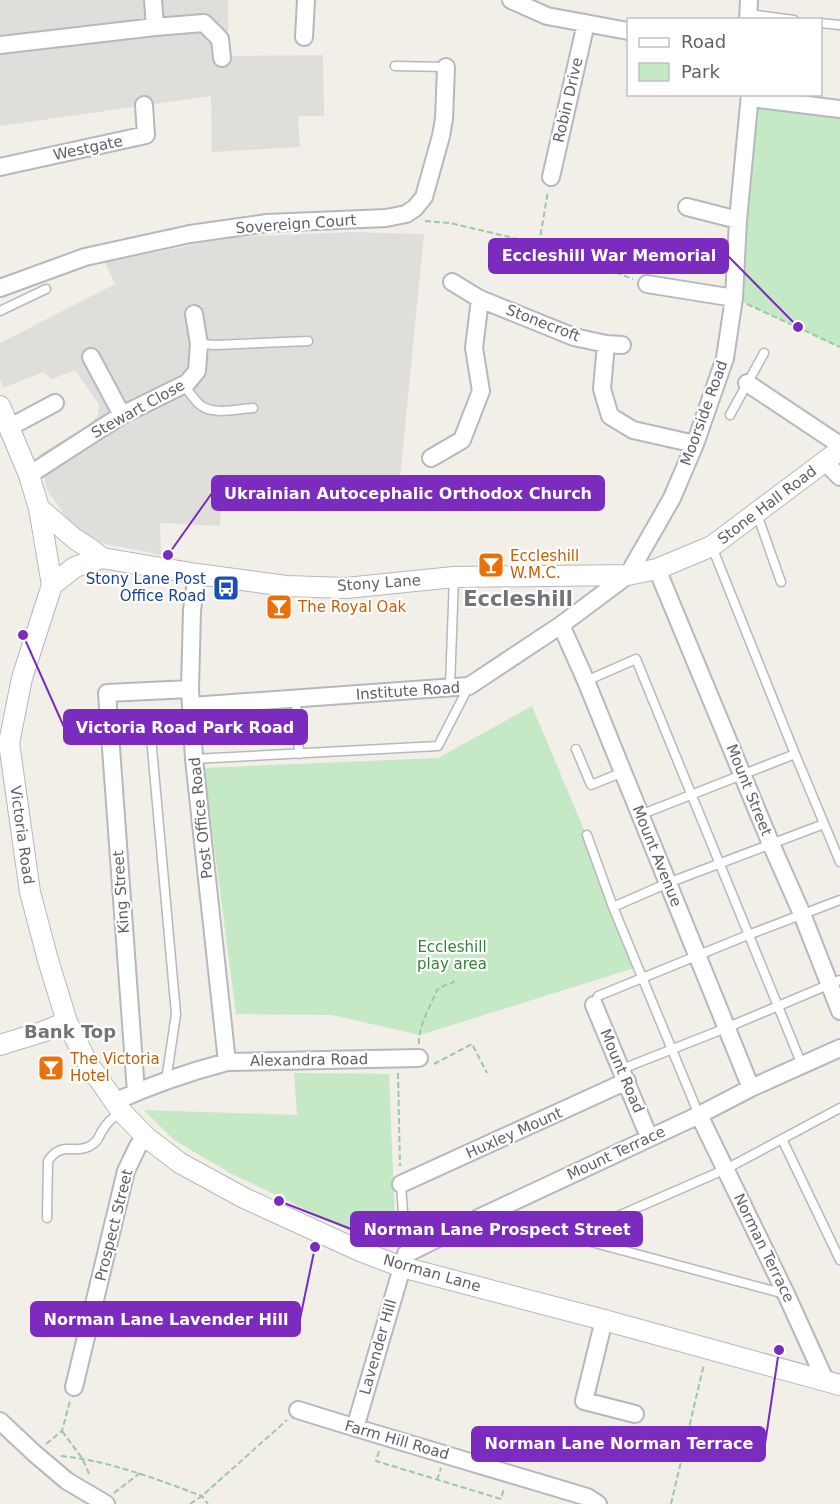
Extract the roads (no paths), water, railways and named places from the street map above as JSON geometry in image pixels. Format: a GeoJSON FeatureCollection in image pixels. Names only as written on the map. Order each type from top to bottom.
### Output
{"type":"FeatureCollection","features":[{"type":"Feature","properties":{"kind":"street"},"geometry":{"type":"LineString","coordinates":[[153,0],[155,27]]}},
{"type":"Feature","properties":{"kind":"street"},"geometry":{"type":"LineString","coordinates":[[304,37],[306,0]]}},
{"type":"Feature","properties":{"kind":"street"},"geometry":{"type":"LineString","coordinates":[[512,0],[547,16],[627,31]]}},
{"type":"Feature","properties":{"kind":"street"},"geometry":{"type":"LineString","coordinates":[[0,45],[204,23],[220,39],[222,58]]}},
{"type":"Feature","properties":{"kind":"street","name":"Robin Drive"},"geometry":{"type":"LineString","coordinates":[[551,177],[586,23]]}},
{"type":"Feature","properties":{"kind":"street","name":"Sovereign Court"},"geometry":{"type":"LineString","coordinates":[[0,288],[85,257],[189,234],[267,223],[386,218],[406,214],[420,203],[427,189],[444,119],[446,67]]}},
{"type":"Feature","properties":{"kind":"street"},"geometry":{"type":"LineString","coordinates":[[750,96],[840,109]]}},
{"type":"Feature","properties":{"kind":"street","name":"Moorside Road"},"geometry":{"type":"LineString","coordinates":[[628,575],[672,498],[695,444],[725,357],[734,298],[738,220],[750,96]]}},
{"type":"Feature","properties":{"kind":"street","name":"Westgate"},"geometry":{"type":"LineString","coordinates":[[0,167],[146,135],[144,105]]}},
{"type":"Feature","properties":{"kind":"street"},"geometry":{"type":"LineString","coordinates":[[687,207],[738,220]]}},
{"type":"Feature","properties":{"kind":"street","name":"Stonecroft"},"geometry":{"type":"LineString","coordinates":[[452,282],[480,299],[574,337],[614,344],[602,389],[610,416],[633,430],[695,444]]}},
{"type":"Feature","properties":{"kind":"street"},"geometry":{"type":"LineString","coordinates":[[647,284],[734,298]]}},
{"type":"Feature","properties":{"kind":"street"},"geometry":{"type":"LineString","coordinates":[[431,458],[462,440],[481,391],[474,348],[480,299]]}},
{"type":"Feature","properties":{"kind":"street","name":"Stewart Close"},"geometry":{"type":"LineString","coordinates":[[29,475],[122,415],[187,383],[197,371],[199,344],[194,314]]}},
{"type":"Feature","properties":{"kind":"street"},"geometry":{"type":"LineString","coordinates":[[91,357],[122,415]]}},
{"type":"Feature","properties":{"kind":"street"},"geometry":{"type":"LineString","coordinates":[[747,383],[840,445]]}},
{"type":"Feature","properties":{"kind":"street"},"geometry":{"type":"LineString","coordinates":[[8,428],[54,403]]}},
{"type":"Feature","properties":{"kind":"street","name":"Victoria Road"},"geometry":{"type":"LineString","coordinates":[[0,406],[29,475],[39,508],[52,585],[22,678],[5,743],[30,892],[67,1022]]}},
{"type":"Feature","properties":{"kind":"street"},"geometry":{"type":"LineString","coordinates":[[832,456],[840,477]]}},
{"type":"Feature","properties":{"kind":"street","name":"Stone Hall Road"},"geometry":{"type":"LineString","coordinates":[[657,569],[712,546],[832,456]]}},
{"type":"Feature","properties":{"kind":"street","name":"Stony Lane"},"geometry":{"type":"LineString","coordinates":[[39,508],[75,539],[102,558],[285,586],[346,588],[454,577],[628,575],[657,569]]}},
{"type":"Feature","properties":{"kind":"street","name":"Stony Lane"},"geometry":{"type":"LineString","coordinates":[[52,585],[75,567],[102,558]]}},
{"type":"Feature","properties":{"kind":"street","name":"Mount Street"},"geometry":{"type":"LineString","coordinates":[[657,569],[771,844],[835,982],[840,1011]]}},
{"type":"Feature","properties":{"kind":"street","name":"Post Office Road"},"geometry":{"type":"LineString","coordinates":[[197,574],[192,610],[190,689],[192,734],[227,1062]]}},
{"type":"Feature","properties":{"kind":"street","name":"Institute Road"},"geometry":{"type":"LineString","coordinates":[[191,706],[469,686],[561,625],[628,575]]}},
{"type":"Feature","properties":{"kind":"street","name":"Mount Avenue"},"geometry":{"type":"LineString","coordinates":[[561,625],[752,1088]]}},
{"type":"Feature","properties":{"kind":"street","name":"King Street"},"geometry":{"type":"LineString","coordinates":[[136,1092],[107,693],[190,689]]}},
{"type":"Feature","properties":{"kind":"street","name":"Mount Road"},"geometry":{"type":"LineString","coordinates":[[594,1005],[650,1137]]}},
{"type":"Feature","properties":{"kind":"street"},"geometry":{"type":"LineString","coordinates":[[0,1045],[67,1022]]}},
{"type":"Feature","properties":{"kind":"street","name":"Norman Lane"},"geometry":{"type":"LineString","coordinates":[[67,1022],[87,1062],[118,1106],[146,1137],[180,1163],[244,1198],[360,1251],[404,1261],[708,1350],[833,1383]]}},
{"type":"Feature","properties":{"kind":"street","name":"Mount Terrace"},"geometry":{"type":"LineString","coordinates":[[404,1261],[487,1214],[840,1048]]}},
{"type":"Feature","properties":{"kind":"street","name":"Alexandra Road"},"geometry":{"type":"LineString","coordinates":[[118,1106],[136,1092],[227,1062],[419,1058]]}},
{"type":"Feature","properties":{"kind":"street","name":"Huxley Mount"},"geometry":{"type":"LineString","coordinates":[[401,1184],[624,1075]]}},
{"type":"Feature","properties":{"kind":"street","name":"Norman Terrace"},"geometry":{"type":"LineString","coordinates":[[699,1115],[786,1294],[833,1383]]}},
{"type":"Feature","properties":{"kind":"street","name":"Prospect Street"},"geometry":{"type":"LineString","coordinates":[[74,1387],[126,1171],[138,1146],[146,1137]]}},
{"type":"Feature","properties":{"kind":"street","name":"Lavender Hill"},"geometry":{"type":"LineString","coordinates":[[355,1428],[404,1261]]}},
{"type":"Feature","properties":{"kind":"street"},"geometry":{"type":"LineString","coordinates":[[604,1320],[584,1401],[635,1414]]}},
{"type":"Feature","properties":{"kind":"street","name":"Farm Hill Road"},"geometry":{"type":"LineString","coordinates":[[298,1410],[587,1497],[598,1504]]}},
{"type":"Feature","properties":{"kind":"street"},"geometry":{"type":"LineString","coordinates":[[0,1421],[67,1481],[104,1503]]}},
{"type":"Feature","properties":{"kind":"lane"},"geometry":{"type":"LineString","coordinates":[[749,11],[784,18]]}},
{"type":"Feature","properties":{"kind":"lane"},"geometry":{"type":"LineString","coordinates":[[822,23],[840,25]]}},
{"type":"Feature","properties":{"kind":"lane"},"geometry":{"type":"LineString","coordinates":[[394,66],[446,67]]}},
{"type":"Feature","properties":{"kind":"lane"},"geometry":{"type":"LineString","coordinates":[[0,311],[46,289]]}},
{"type":"Feature","properties":{"kind":"lane"},"geometry":{"type":"LineString","coordinates":[[199,344],[308,341]]}},
{"type":"Feature","properties":{"kind":"lane"},"geometry":{"type":"LineString","coordinates":[[730,415],[764,353]]}},
{"type":"Feature","properties":{"kind":"lane"},"geometry":{"type":"LineString","coordinates":[[187,383],[186,388],[200,405],[209,409],[220,411],[253,408]]}},
{"type":"Feature","properties":{"kind":"lane"},"geometry":{"type":"LineString","coordinates":[[756,514],[781,582]]}},
{"type":"Feature","properties":{"kind":"lane"},"geometry":{"type":"LineString","coordinates":[[712,546],[840,861]]}},
{"type":"Feature","properties":{"kind":"lane"},"geometry":{"type":"LineString","coordinates":[[450,687],[454,577]]}},
{"type":"Feature","properties":{"kind":"lane"},"geometry":{"type":"LineString","coordinates":[[586,681],[636,660],[802,1065]]}},
{"type":"Feature","properties":{"kind":"lane"},"geometry":{"type":"LineString","coordinates":[[194,759],[438,746],[469,686]]}},
{"type":"Feature","properties":{"kind":"lane"},"geometry":{"type":"LineString","coordinates":[[296,699],[299,754]]}},
{"type":"Feature","properties":{"kind":"lane"},"geometry":{"type":"LineString","coordinates":[[111,738],[192,734]]}},
{"type":"Feature","properties":{"kind":"lane"},"geometry":{"type":"LineString","coordinates":[[151,736],[176,1014],[165,1082]]}},
{"type":"Feature","properties":{"kind":"lane"},"geometry":{"type":"LineString","coordinates":[[576,749],[591,785],[623,772]]}},
{"type":"Feature","properties":{"kind":"lane"},"geometry":{"type":"LineString","coordinates":[[640,815],[795,754]]}},
{"type":"Feature","properties":{"kind":"lane"},"geometry":{"type":"LineString","coordinates":[[613,907],[824,824]]}},
{"type":"Feature","properties":{"kind":"lane"},"geometry":{"type":"LineString","coordinates":[[587,835],[613,907],[699,1115]]}},
{"type":"Feature","properties":{"kind":"lane"},"geometry":{"type":"LineString","coordinates":[[594,1005],[598,996],[642,977],[840,900]]}},
{"type":"Feature","properties":{"kind":"lane"},"geometry":{"type":"LineString","coordinates":[[624,1075],[671,1049],[835,982]]}},
{"type":"Feature","properties":{"kind":"lane"},"geometry":{"type":"LineString","coordinates":[[47,1218],[48,1161],[52,1154],[61,1149],[87,1148],[98,1140],[118,1106]]}},
{"type":"Feature","properties":{"kind":"lane"},"geometry":{"type":"LineString","coordinates":[[569,1237],[726,1169],[840,1108]]}},
{"type":"Feature","properties":{"kind":"lane"},"geometry":{"type":"LineString","coordinates":[[782,1139],[840,1260]]}},
{"type":"Feature","properties":{"kind":"lane"},"geometry":{"type":"LineString","coordinates":[[401,1184],[404,1261]]}},
{"type":"Feature","properties":{"kind":"lane"},"geometry":{"type":"LineString","coordinates":[[487,1214],[786,1294]]}},
{"type":"Feature","properties":{"kind":"place","name":"Eccleshill War Memorial"},"geometry":{"type":"Point","coordinates":[798,327]}},
{"type":"Feature","properties":{"kind":"place","name":"Ukrainian Autocephalic Orthodox Church"},"geometry":{"type":"Point","coordinates":[168,555]}},
{"type":"Feature","properties":{"kind":"place","name":"Eccleshill W.M.C."},"geometry":{"type":"Point","coordinates":[491,565]}},
{"type":"Feature","properties":{"kind":"place","name":"Stony Lane Post Office Road"},"geometry":{"type":"Point","coordinates":[226,588]}},
{"type":"Feature","properties":{"kind":"place","name":"The Royal Oak"},"geometry":{"type":"Point","coordinates":[279,607]}},
{"type":"Feature","properties":{"kind":"place","name":"Victoria Road Park Road"},"geometry":{"type":"Point","coordinates":[23,635]}},
{"type":"Feature","properties":{"kind":"place","name":"The Victoria Hotel"},"geometry":{"type":"Point","coordinates":[51,1068]}},
{"type":"Feature","properties":{"kind":"place","name":"Norman Lane Prospect Street"},"geometry":{"type":"Point","coordinates":[279,1201]}},
{"type":"Feature","properties":{"kind":"place","name":"Norman Lane Lavender Hill"},"geometry":{"type":"Point","coordinates":[315,1247]}},
{"type":"Feature","properties":{"kind":"place","name":"Norman Lane Norman Terrace"},"geometry":{"type":"Point","coordinates":[779,1350]}},
{"type":"Feature","properties":{"kind":"district","name":"Eccleshill"},"geometry":{"type":"Point","coordinates":[518,599]}},
{"type":"Feature","properties":{"kind":"district","name":"Bank Top"},"geometry":{"type":"Point","coordinates":[70,1031]}},
{"type":"Feature","properties":{"kind":"park label","name":"Eccleshill play area"},"geometry":{"type":"Point","coordinates":[452,956]}}]}
